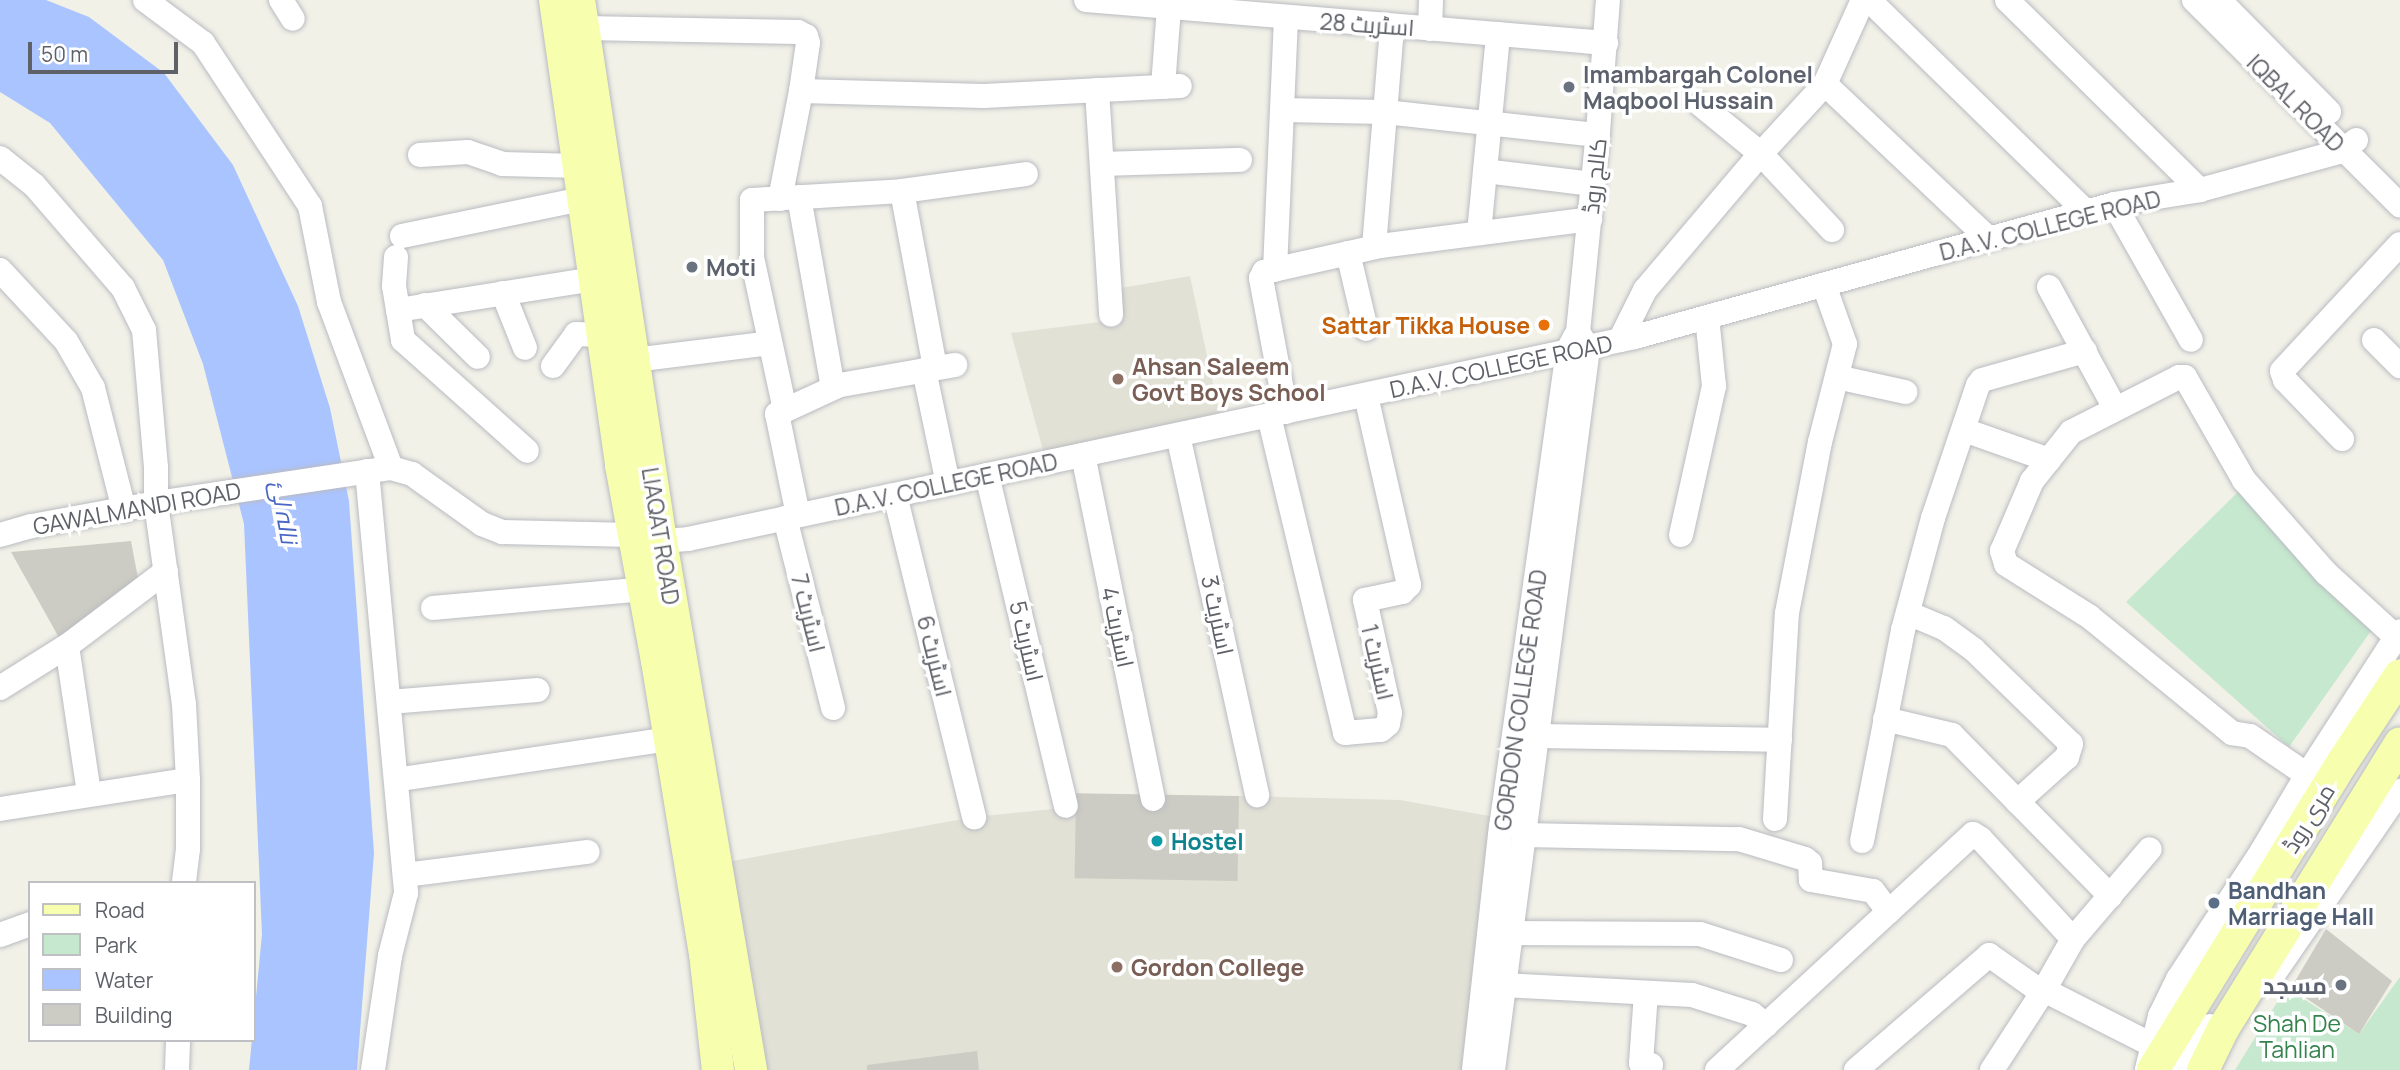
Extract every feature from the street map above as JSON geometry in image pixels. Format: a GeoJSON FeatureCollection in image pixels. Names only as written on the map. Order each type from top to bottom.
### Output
{"type":"FeatureCollection","features":[{"type":"Feature","properties":{"kind":"main road","name":"LIAQAT ROAD"},"geometry":{"type":"LineString","coordinates":[[555,0],[603,335],[647,538],[751,1070]]}},
{"type":"Feature","properties":{"kind":"main road","name":"LIAQAT ROAD"},"geometry":{"type":"LineString","coordinates":[[581,14],[634,360],[647,538],[644,589],[705,954],[718,1070]]}},
{"type":"Feature","properties":{"kind":"main road","name":"مری روڈ"},"geometry":{"type":"LineString","coordinates":[[2152,1057],[2400,676]]}},
{"type":"Feature","properties":{"kind":"main road","name":"مری روڈ"},"geometry":{"type":"LineString","coordinates":[[2199,1065],[2400,743]]}},
{"type":"Feature","properties":{"kind":"street"},"geometry":{"type":"LineString","coordinates":[[145,0],[203,43],[310,206],[329,302],[379,470],[389,702],[405,893],[390,956],[373,1070]]}},
{"type":"Feature","properties":{"kind":"street"},"geometry":{"type":"LineString","coordinates":[[1430,29],[1431,0]]}},
{"type":"Feature","properties":{"kind":"street","name":"کالج روڈ"},"geometry":{"type":"LineString","coordinates":[[1578,344],[1608,0]]}},
{"type":"Feature","properties":{"kind":"street"},"geometry":{"type":"LineString","coordinates":[[1620,340],[1645,290],[1761,154],[1825,84],[1863,0]]}},
{"type":"Feature","properties":{"kind":"street"},"geometry":{"type":"LineString","coordinates":[[1869,0],[2086,212]]}},
{"type":"Feature","properties":{"kind":"street"},"geometry":{"type":"LineString","coordinates":[[2007,0],[2200,190]]}},
{"type":"Feature","properties":{"kind":"street","name":"IQBAL ROAD"},"geometry":{"type":"LineString","coordinates":[[2194,0],[2350,146],[2400,184]]}},
{"type":"Feature","properties":{"kind":"street","name":"IQBAL ROAD"},"geometry":{"type":"LineString","coordinates":[[2219,0],[2400,205]]}},
{"type":"Feature","properties":{"kind":"street","name":"اسٹریٹ 28"},"geometry":{"type":"LineString","coordinates":[[1100,1],[1168,8],[1238,7],[1286,18],[1606,43]]}},
{"type":"Feature","properties":{"kind":"street"},"geometry":{"type":"LineString","coordinates":[[801,91],[984,96],[1171,86],[1168,8]]}},
{"type":"Feature","properties":{"kind":"street"},"geometry":{"type":"LineString","coordinates":[[581,14],[798,32],[806,36],[808,43],[789,198],[833,388]]}},
{"type":"Feature","properties":{"kind":"street"},"geometry":{"type":"LineString","coordinates":[[1275,270],[1286,18]]}},
{"type":"Feature","properties":{"kind":"street"},"geometry":{"type":"LineString","coordinates":[[1374,247],[1392,26]]}},
{"type":"Feature","properties":{"kind":"street"},"geometry":{"type":"LineString","coordinates":[[1479,233],[1498,34]]}},
{"type":"Feature","properties":{"kind":"street"},"geometry":{"type":"LineString","coordinates":[[1825,84],[1989,239]]}},
{"type":"Feature","properties":{"kind":"street"},"geometry":{"type":"LineString","coordinates":[[1097,90],[1104,164],[1111,315]]}},
{"type":"Feature","properties":{"kind":"street"},"geometry":{"type":"LineString","coordinates":[[1701,105],[1761,154],[1832,230]]}},
{"type":"Feature","properties":{"kind":"street"},"geometry":{"type":"LineString","coordinates":[[1282,110],[1385,113],[1598,135]]}},
{"type":"Feature","properties":{"kind":"street","name":"D.A.V. COLLEGE ROAD"},"geometry":{"type":"LineString","coordinates":[[647,538],[688,538],[792,517],[1366,395],[1578,344],[1620,340],[2114,204],[2200,190],[2350,146]]}},
{"type":"Feature","properties":{"kind":"street"},"geometry":{"type":"LineString","coordinates":[[420,155],[468,152],[502,164],[579,166]]}},
{"type":"Feature","properties":{"kind":"street"},"geometry":{"type":"LineString","coordinates":[[0,158],[34,185],[122,288],[144,330],[156,467],[166,501],[166,571],[184,704],[188,780],[188,849],[184,881]]}},
{"type":"Feature","properties":{"kind":"street"},"geometry":{"type":"LineString","coordinates":[[1104,164],[1240,160]]}},
{"type":"Feature","properties":{"kind":"street"},"geometry":{"type":"LineString","coordinates":[[1485,171],[1593,184]]}},
{"type":"Feature","properties":{"kind":"street"},"geometry":{"type":"LineString","coordinates":[[938,368],[833,388],[785,410],[752,258],[752,200],[902,191],[1026,174]]}},
{"type":"Feature","properties":{"kind":"street"},"geometry":{"type":"LineString","coordinates":[[902,191],[938,368],[948,484]]}},
{"type":"Feature","properties":{"kind":"street"},"geometry":{"type":"LineString","coordinates":[[527,451],[402,340],[394,286],[399,247],[583,199]]}},
{"type":"Feature","properties":{"kind":"street"},"geometry":{"type":"LineString","coordinates":[[2114,204],[2191,340]]}},
{"type":"Feature","properties":{"kind":"street"},"geometry":{"type":"LineString","coordinates":[[1277,414],[1261,278],[1264,272],[1374,247],[1590,219]]}},
{"type":"Feature","properties":{"kind":"street"},"geometry":{"type":"LineString","coordinates":[[2342,439],[2285,380],[2283,371],[2400,244]]}},
{"type":"Feature","properties":{"kind":"street"},"geometry":{"type":"LineString","coordinates":[[1348,253],[1366,329]]}},
{"type":"Feature","properties":{"kind":"street"},"geometry":{"type":"LineString","coordinates":[[0,270],[66,341],[93,388],[124,510]]}},
{"type":"Feature","properties":{"kind":"street"},"geometry":{"type":"LineString","coordinates":[[398,310],[594,279]]}},
{"type":"Feature","properties":{"kind":"street"},"geometry":{"type":"LineString","coordinates":[[1774,819],[1787,613],[1820,442],[1845,344],[1824,285]]}},
{"type":"Feature","properties":{"kind":"street"},"geometry":{"type":"LineString","coordinates":[[2049,287],[2116,408]]}},
{"type":"Feature","properties":{"kind":"street"},"geometry":{"type":"LineString","coordinates":[[503,293],[525,348]]}},
{"type":"Feature","properties":{"kind":"street"},"geometry":{"type":"LineString","coordinates":[[425,305],[478,357]]}},
{"type":"Feature","properties":{"kind":"street"},"geometry":{"type":"LineString","coordinates":[[1681,535],[1714,386],[1707,317]]}},
{"type":"Feature","properties":{"kind":"street"},"geometry":{"type":"LineString","coordinates":[[553,366],[576,334],[603,335]]}},
{"type":"Feature","properties":{"kind":"street"},"geometry":{"type":"LineString","coordinates":[[2374,340],[2400,366]]}},
{"type":"Feature","properties":{"kind":"street"},"geometry":{"type":"LineString","coordinates":[[634,360],[770,343]]}},
{"type":"Feature","properties":{"kind":"street","name":"GORDON COLLEGE ROAD"},"geometry":{"type":"LineString","coordinates":[[1493,1070],[1535,737],[1578,344]]}},
{"type":"Feature","properties":{"kind":"street","name":"GORDON COLLEGE ROAD"},"geometry":{"type":"LineString","coordinates":[[1474,1070],[1493,889],[1578,344]]}},
{"type":"Feature","properties":{"kind":"street"},"geometry":{"type":"LineString","coordinates":[[1862,841],[1908,613],[1933,518],[1982,380],[2085,351]]}},
{"type":"Feature","properties":{"kind":"street"},"geometry":{"type":"LineString","coordinates":[[1837,377],[1905,392]]}},
{"type":"Feature","properties":{"kind":"street"},"geometry":{"type":"LineString","coordinates":[[2147,1070],[2160,1016],[2178,979],[2398,634],[2326,573],[2244,480],[2185,377],[2071,432],[2032,481],[2002,551],[2006,564],[2090,617],[2232,733],[2250,736],[2307,775]]}},
{"type":"Feature","properties":{"kind":"street","name":"اسٹریٹ 1"},"geometry":{"type":"LineString","coordinates":[[1277,414],[1345,733],[1381,730],[1388,724],[1390,713],[1365,600],[1402,592],[1409,585],[1366,395]]}},
{"type":"Feature","properties":{"kind":"street","name":"اسٹریٹ 7"},"geometry":{"type":"LineString","coordinates":[[785,410],[778,414],[792,517],[833,708]]}},
{"type":"Feature","properties":{"kind":"street"},"geometry":{"type":"LineString","coordinates":[[1964,430],[2049,460]]}},
{"type":"Feature","properties":{"kind":"street","name":"اسٹریٹ 3"},"geometry":{"type":"LineString","coordinates":[[1178,435],[1257,795]]}},
{"type":"Feature","properties":{"kind":"street","name":"اسٹریٹ 4"},"geometry":{"type":"LineString","coordinates":[[1083,455],[1153,799]]}},
{"type":"Feature","properties":{"kind":"street"},"geometry":{"type":"LineString","coordinates":[[379,470],[412,474],[482,524],[502,532],[647,538]]}},
{"type":"Feature","properties":{"kind":"street","name":"GAWALMANDI ROAD"},"geometry":{"type":"LineString","coordinates":[[0,535],[32,526],[166,501],[379,470]]}},
{"type":"Feature","properties":{"kind":"street","name":"اسٹریٹ 5"},"geometry":{"type":"LineString","coordinates":[[987,475],[1066,806]]}},
{"type":"Feature","properties":{"kind":"street","name":"اسٹریٹ 6"},"geometry":{"type":"LineString","coordinates":[[895,495],[974,817]]}},
{"type":"Feature","properties":{"kind":"street"},"geometry":{"type":"LineString","coordinates":[[3,679],[67,646],[166,571]]}},
{"type":"Feature","properties":{"kind":"street"},"geometry":{"type":"LineString","coordinates":[[433,608],[644,589]]}},
{"type":"Feature","properties":{"kind":"street"},"geometry":{"type":"LineString","coordinates":[[1908,613],[1944,628],[1974,650],[2071,744],[2067,757],[2017,802]]}},
{"type":"Feature","properties":{"kind":"street"},"geometry":{"type":"LineString","coordinates":[[67,646],[89,794]]}},
{"type":"Feature","properties":{"kind":"street"},"geometry":{"type":"LineString","coordinates":[[389,702],[538,690]]}},
{"type":"Feature","properties":{"kind":"street"},"geometry":{"type":"LineString","coordinates":[[1885,719],[1952,735],[2110,897]]}},
{"type":"Feature","properties":{"kind":"street"},"geometry":{"type":"LineString","coordinates":[[2199,1065],[2263,937],[2400,727]]}},
{"type":"Feature","properties":{"kind":"street"},"geometry":{"type":"LineString","coordinates":[[1535,737],[1780,740]]}},
{"type":"Feature","properties":{"kind":"street"},"geometry":{"type":"LineString","coordinates":[[408,778],[670,739]]}},
{"type":"Feature","properties":{"kind":"street"},"geometry":{"type":"LineString","coordinates":[[0,809],[188,780]]}},
{"type":"Feature","properties":{"kind":"street"},"geometry":{"type":"LineString","coordinates":[[2199,1065],[2245,1021],[2400,791]]}},
{"type":"Feature","properties":{"kind":"street"},"geometry":{"type":"LineString","coordinates":[[1717,1070],[1973,834],[1981,839],[2073,939]]}},
{"type":"Feature","properties":{"kind":"street"},"geometry":{"type":"LineString","coordinates":[[1523,835],[1739,839],[1805,859],[1810,863],[1811,880],[1873,891],[1889,912]]}},
{"type":"Feature","properties":{"kind":"street"},"geometry":{"type":"LineString","coordinates":[[1992,1070],[2073,939],[2150,849]]}},
{"type":"Feature","properties":{"kind":"street"},"geometry":{"type":"LineString","coordinates":[[405,875],[588,852]]}},
{"type":"Feature","properties":{"kind":"street"},"geometry":{"type":"LineString","coordinates":[[0,935],[28,925]]}},
{"type":"Feature","properties":{"kind":"street"},"geometry":{"type":"LineString","coordinates":[[1509,933],[1700,934],[1781,960]]}},
{"type":"Feature","properties":{"kind":"street"},"geometry":{"type":"LineString","coordinates":[[1856,1070],[1989,955],[2033,986],[2152,1057]]}},
{"type":"Feature","properties":{"kind":"street"},"geometry":{"type":"LineString","coordinates":[[1503,985],[1692,995],[1752,1014],[1766,1025]]}},
{"type":"Feature","properties":{"kind":"street"},"geometry":{"type":"LineString","coordinates":[[1646,993],[1641,1063],[1651,1065],[1650,1070]]}},
{"type":"Feature","properties":{"kind":"street"},"geometry":{"type":"LineString","coordinates":[[177,1070],[178,1042]]}},
{"type":"Feature","properties":{"kind":"shaded area","name":"Ahsan Saleem Govt Boys School"},"geometry":{"type":"Polygon","coordinates":[[[1190,276],[1222,426],[1047,465],[1011,333],[1108,321],[1110,290],[1190,276]]]}},
{"type":"Feature","properties":{"kind":"shaded area","name":"Gordon College"},"geometry":{"type":"Polygon","coordinates":[[[1239,796],[1400,800],[1517,821],[1489,1070],[751,1070],[716,864],[974,817],[1153,799],[1239,796]]]}},
{"type":"Feature","properties":{"kind":"green space"},"geometry":{"type":"Polygon","coordinates":[[[2240,490],[2373,628],[2289,747],[2126,602],[2240,490]]]}},
{"type":"Feature","properties":{"kind":"green space","name":"Shah De Tahlian"},"geometry":{"type":"Polygon","coordinates":[[[2400,977],[2400,1070],[2235,1070],[2286,988],[2359,1034],[2400,977]]]}},
{"type":"Feature","properties":{"kind":"water","name":"نالہ لئ"},"geometry":{"type":"Polygon","coordinates":[[[0,0],[46,0],[89,17],[164,73],[233,165],[298,306],[330,408],[349,501],[374,853],[357,1070],[249,1070],[252,1042],[256,1042],[256,997],[262,934],[244,524],[203,364],[163,260],[50,123],[0,92],[0,0]]]}},
{"type":"Feature","properties":{"kind":"building"},"geometry":{"type":"Polygon","coordinates":[[[131,541],[141,594],[62,643],[11,552],[131,541]]]}},
{"type":"Feature","properties":{"kind":"building","name":"Hostel"},"geometry":{"type":"Polygon","coordinates":[[[1076,793],[1239,796],[1238,881],[1075,878],[1076,793]]]}},
{"type":"Feature","properties":{"kind":"building","name":"مسجد"},"geometry":{"type":"Polygon","coordinates":[[[2326,929],[2392,981],[2359,1034],[2291,988],[2326,929]]]}},
{"type":"Feature","properties":{"kind":"building"},"geometry":{"type":"Polygon","coordinates":[[[977,1051],[979,1070],[867,1070],[867,1065],[977,1051]]]}},
{"type":"Feature","properties":{"kind":"place","name":"Imambargah Colonel Maqbool Hussain"},"geometry":{"type":"Point","coordinates":[1569,87]}},
{"type":"Feature","properties":{"kind":"place","name":"Moti"},"geometry":{"type":"Point","coordinates":[692,267]}},
{"type":"Feature","properties":{"kind":"place","name":"Sattar Tikka House"},"geometry":{"type":"Point","coordinates":[1544,325]}},
{"type":"Feature","properties":{"kind":"place","name":"Ahsan Saleem Govt Boys School"},"geometry":{"type":"Point","coordinates":[1118,379]}},
{"type":"Feature","properties":{"kind":"place","name":"Hostel"},"geometry":{"type":"Point","coordinates":[1157,841]}},
{"type":"Feature","properties":{"kind":"place","name":"Bandhan Marriage Hall"},"geometry":{"type":"Point","coordinates":[2214,903]}},
{"type":"Feature","properties":{"kind":"place","name":"Gordon College"},"geometry":{"type":"Point","coordinates":[1117,967]}},
{"type":"Feature","properties":{"kind":"place","name":"مسجد"},"geometry":{"type":"Point","coordinates":[2341,985]}}]}
